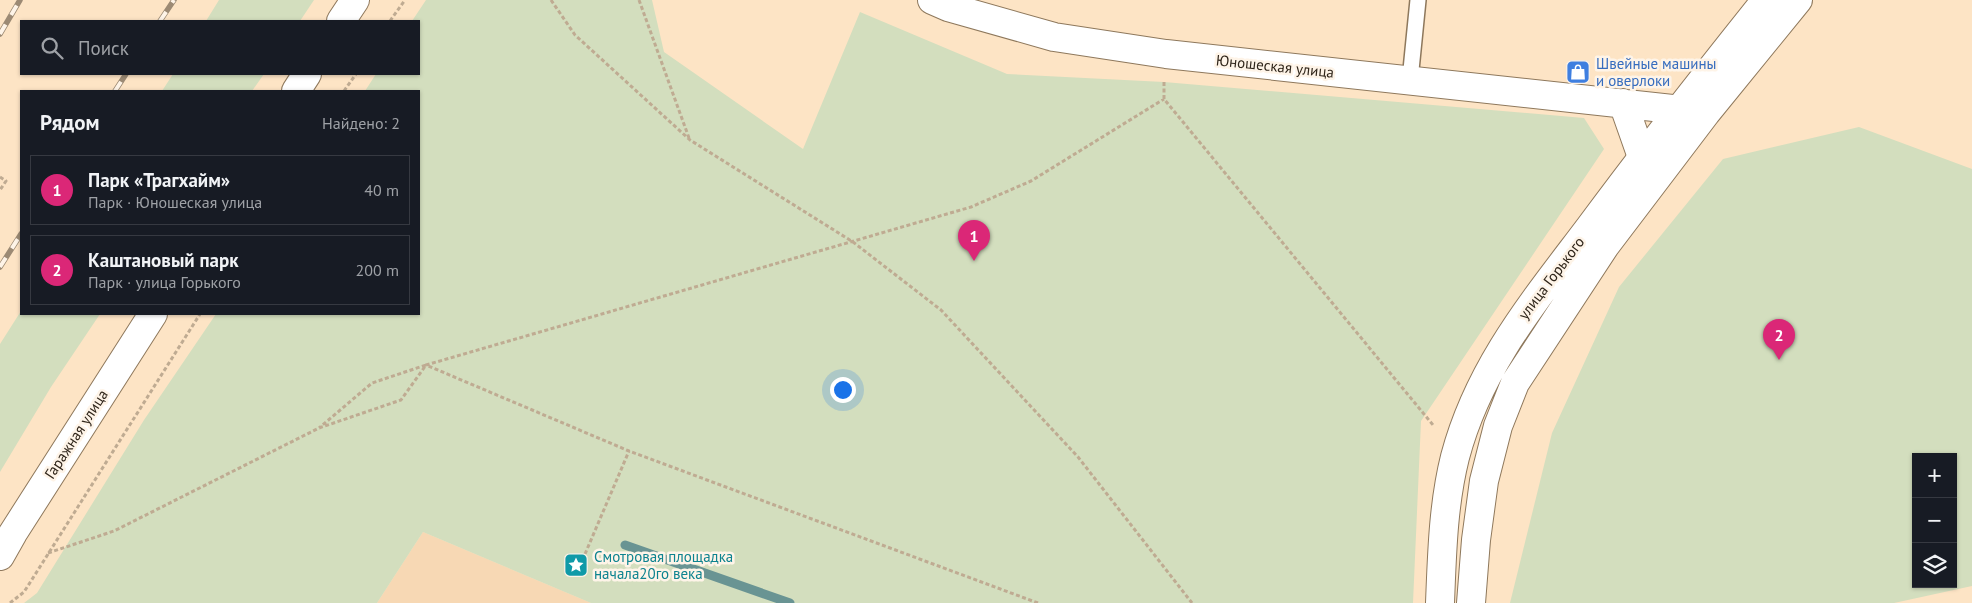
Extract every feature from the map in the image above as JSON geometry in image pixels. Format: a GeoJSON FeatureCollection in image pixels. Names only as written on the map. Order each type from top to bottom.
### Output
{"type":"FeatureCollection","features":[{"type":"Feature","properties":{"kind":"main road"},"geometry":{"type":"LineString","coordinates":[[342,20],[355,0]]}},
{"type":"Feature","properties":{"kind":"main road","name":"Юношеская улица"},"geometry":{"type":"LineString","coordinates":[[932,0],[948,7],[1054,37],[1166,54],[1706,113]]}},
{"type":"Feature","properties":{"kind":"main road","name":"улица Горького"},"geometry":{"type":"LineString","coordinates":[[1440,603],[1444,516],[1455,456],[1474,401],[1490,368],[1514,328],[1642,157],[1766,0]]}},
{"type":"Feature","properties":{"kind":"main road","name":"улица Горького"},"geometry":{"type":"LineString","coordinates":[[1471,603],[1476,540],[1484,481],[1498,426],[1515,383],[1605,246],[1706,113],[1798,0]]}},
{"type":"Feature","properties":{"kind":"main road"},"geometry":{"type":"LineString","coordinates":[[297,90],[306,75]]}},
{"type":"Feature","properties":{"kind":"main road"},"geometry":{"type":"LineString","coordinates":[[1623,103],[1642,157]]}},
{"type":"Feature","properties":{"kind":"main road","name":"Гаражная улица"},"geometry":{"type":"LineString","coordinates":[[0,556],[12,533],[152,315]]}},
{"type":"Feature","properties":{"kind":"lane"},"geometry":{"type":"LineString","coordinates":[[1410,80],[1418,0]]}},
{"type":"Feature","properties":{"kind":"path"},"geometry":{"type":"LineString","coordinates":[[391,20],[405,0]]}},
{"type":"Feature","properties":{"kind":"path"},"geometry":{"type":"LineString","coordinates":[[551,0],[575,35],[690,140],[853,242],[941,310],[1078,458],[1192,603]]}},
{"type":"Feature","properties":{"kind":"path"},"geometry":{"type":"LineString","coordinates":[[639,0],[690,140]]}},
{"type":"Feature","properties":{"kind":"path"},"geometry":{"type":"LineString","coordinates":[[1166,54],[1164,99],[1433,425]]}},
{"type":"Feature","properties":{"kind":"path"},"geometry":{"type":"LineString","coordinates":[[345,90],[355,75]]}},
{"type":"Feature","properties":{"kind":"path"},"geometry":{"type":"LineString","coordinates":[[319,428],[372,383],[426,365],[971,207],[1031,181],[1164,99]]}},
{"type":"Feature","properties":{"kind":"path"},"geometry":{"type":"LineString","coordinates":[[0,178],[6,181],[0,190]]}},
{"type":"Feature","properties":{"kind":"path"},"geometry":{"type":"LineString","coordinates":[[10,603],[24,592],[199,315]]}},
{"type":"Feature","properties":{"kind":"path"},"geometry":{"type":"LineString","coordinates":[[48,554],[114,531],[319,428],[401,400],[426,365]]}},
{"type":"Feature","properties":{"kind":"path"},"geometry":{"type":"LineString","coordinates":[[426,365],[629,451],[1038,603]]}},
{"type":"Feature","properties":{"kind":"path"},"geometry":{"type":"LineString","coordinates":[[586,554],[629,451]]}},
{"type":"Feature","properties":{"kind":"shaded area"},"geometry":{"type":"Polygon","coordinates":[[[423,532],[591,603],[377,603],[423,532]]]}},
{"type":"Feature","properties":{"kind":"green space"},"geometry":{"type":"Polygon","coordinates":[[[219,0],[314,0],[301,20],[207,20],[219,0]]]}},
{"type":"Feature","properties":{"kind":"green space"},"geometry":{"type":"Polygon","coordinates":[[[426,0],[652,0],[664,52],[803,149],[860,12],[1007,74],[1164,82],[1584,118],[1604,149],[1421,421],[1413,603],[591,603],[423,532],[377,603],[24,603],[37,593],[144,420],[215,315],[420,315],[420,90],[366,90],[375,75],[420,75],[420,20],[413,20],[426,0]]]}},
{"type":"Feature","properties":{"kind":"green space"},"geometry":{"type":"Polygon","coordinates":[[[172,75],[263,75],[253,90],[163,90],[172,75]]]}},
{"type":"Feature","properties":{"kind":"green space"},"geometry":{"type":"Polygon","coordinates":[[[1859,127],[1972,169],[1972,586],[1894,603],[1510,603],[1552,433],[1619,287],[1723,159],[1859,127]]]}},
{"type":"Feature","properties":{"kind":"green space"},"geometry":{"type":"Polygon","coordinates":[[[20,313],[20,315],[99,315],[51,387],[0,472],[0,344],[20,313]]]}},
{"type":"Feature","properties":{"kind":"waterway"},"geometry":{"type":"LineString","coordinates":[[625,545],[790,603]]}},
{"type":"Feature","properties":{"kind":"railway"},"geometry":{"type":"LineString","coordinates":[[0,34],[20,0]]}},
{"type":"Feature","properties":{"kind":"railway"},"geometry":{"type":"LineString","coordinates":[[161,20],[174,0]]}},
{"type":"Feature","properties":{"kind":"railway"},"geometry":{"type":"LineString","coordinates":[[116,90],[125,75]]}},
{"type":"Feature","properties":{"kind":"railway"},"geometry":{"type":"LineString","coordinates":[[0,267],[20,236]]}},
{"type":"Feature","properties":{"kind":"place","name":"Швейные машины и оверлоки"},"geometry":{"type":"Point","coordinates":[1578,72]}},
{"type":"Feature","properties":{"kind":"place","name":"Парк «Трагхайм»"},"geometry":{"type":"Point","coordinates":[974,261]}},
{"type":"Feature","properties":{"kind":"place","name":"Каштановый парк"},"geometry":{"type":"Point","coordinates":[1779,360]}},
{"type":"Feature","properties":{"kind":"place","name":"Смотровая площадка начала20го века"},"geometry":{"type":"Point","coordinates":[576,565]}}]}
